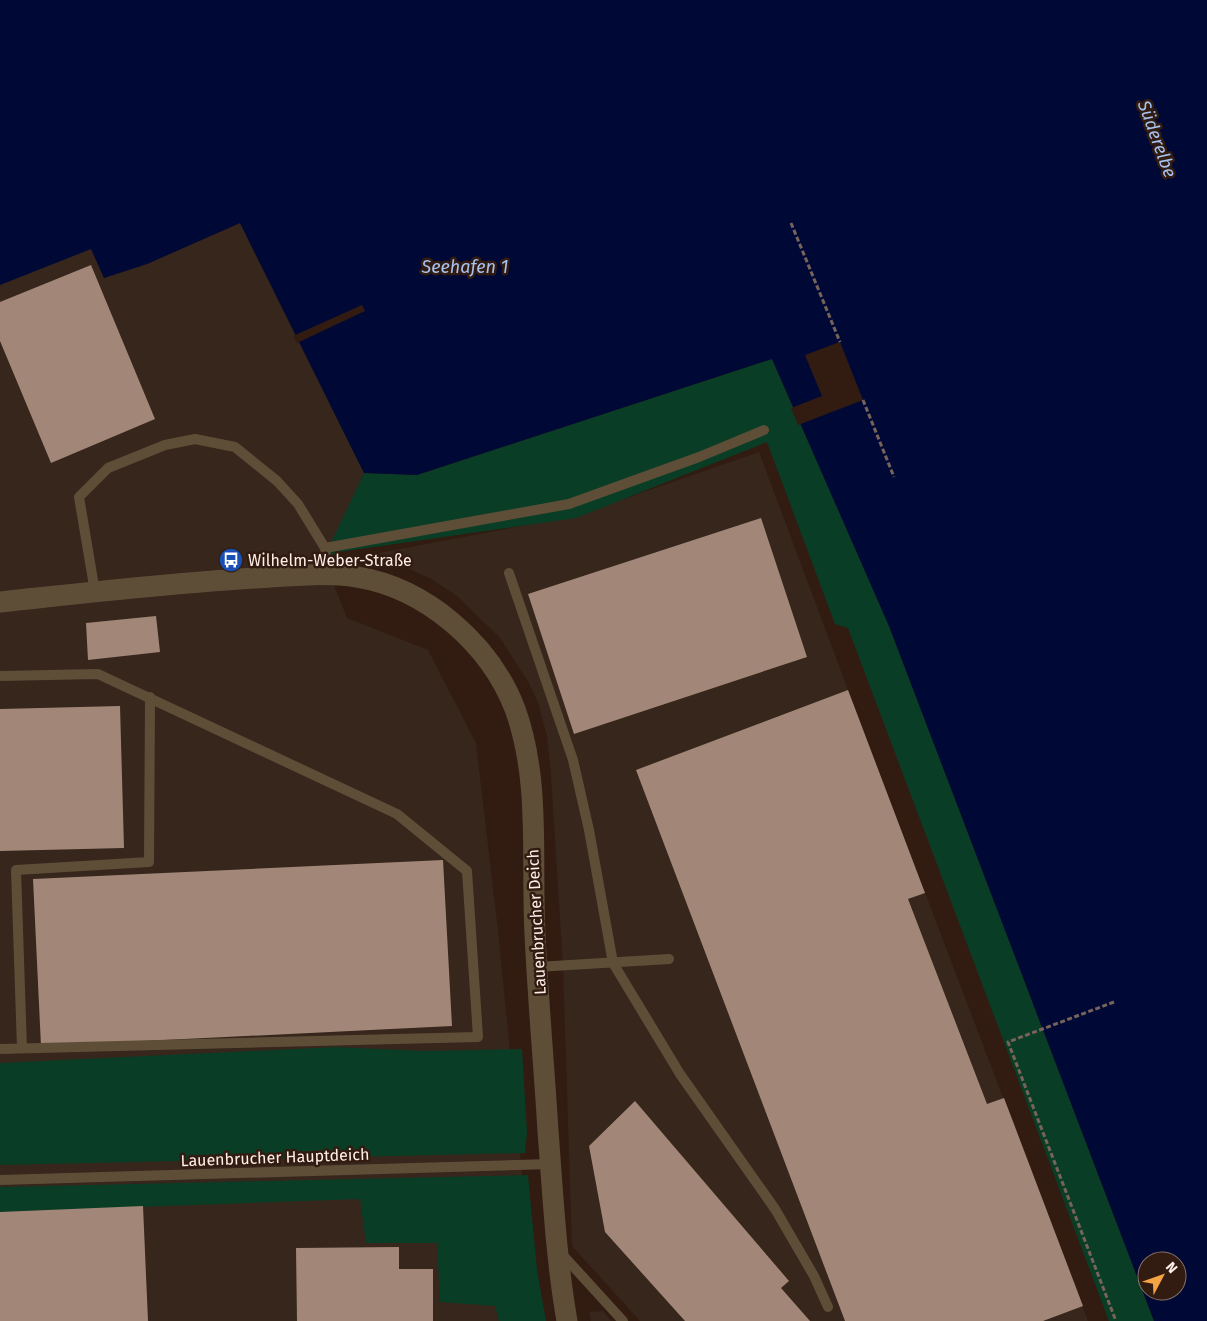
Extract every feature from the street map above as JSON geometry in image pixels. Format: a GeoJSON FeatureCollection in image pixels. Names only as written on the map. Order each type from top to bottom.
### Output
{"type":"FeatureCollection","features":[{"type":"Feature","properties":{"kind":"street"},"geometry":{"type":"LineString","coordinates":[[0,602],[234,579],[328,574]]}},
{"type":"Feature","properties":{"kind":"street","name":"Lauenbrucher Deich"},"geometry":{"type":"LineString","coordinates":[[328,574],[357,577],[383,583],[418,597],[449,619],[468,638],[497,674],[514,708],[526,746],[530,782],[537,967],[556,1248],[567,1321]]}},
{"type":"Feature","properties":{"kind":"lane"},"geometry":{"type":"LineString","coordinates":[[325,548],[569,504],[699,457],[764,430]]}},
{"type":"Feature","properties":{"kind":"lane"},"geometry":{"type":"LineString","coordinates":[[95,592],[79,497],[108,468],[165,445],[196,439],[236,447],[277,482],[298,504],[325,548],[328,574]]}},
{"type":"Feature","properties":{"kind":"lane"},"geometry":{"type":"LineString","coordinates":[[509,573],[573,760],[589,830],[613,963],[680,1074],[775,1209],[814,1276],[828,1307]]}},
{"type":"Feature","properties":{"kind":"lane"},"geometry":{"type":"LineString","coordinates":[[0,676],[98,674],[397,814],[467,871],[478,1037],[0,1049]]}},
{"type":"Feature","properties":{"kind":"lane"},"geometry":{"type":"LineString","coordinates":[[22,1048],[16,870],[150,862],[150,697]]}},
{"type":"Feature","properties":{"kind":"lane"},"geometry":{"type":"LineString","coordinates":[[537,967],[669,959]]}},
{"type":"Feature","properties":{"kind":"lane","name":"Lauenbrucher Hauptdeich"},"geometry":{"type":"LineString","coordinates":[[0,1180],[551,1164]]}},
{"type":"Feature","properties":{"kind":"lane"},"geometry":{"type":"LineString","coordinates":[[556,1248],[623,1321]]}},
{"type":"Feature","properties":{"kind":"path"},"geometry":{"type":"LineString","coordinates":[[791,223],[840,342]]}},
{"type":"Feature","properties":{"kind":"path"},"geometry":{"type":"LineString","coordinates":[[863,400],[894,477]]}},
{"type":"Feature","properties":{"kind":"path"},"geometry":{"type":"LineString","coordinates":[[1114,1002],[1008,1042],[1116,1321]]}},
{"type":"Feature","properties":{"kind":"shaded area"},"geometry":{"type":"Polygon","coordinates":[[[240,223],[364,473],[324,560],[347,618],[428,650],[476,743],[498,931],[526,1214],[546,1321],[0,1321],[0,285],[91,248],[104,278],[147,264],[240,223]]]}},
{"type":"Feature","properties":{"kind":"shaded area"},"geometry":{"type":"Polygon","coordinates":[[[759,452],[1088,1321],[640,1321],[572,1246],[563,966],[551,776],[547,736],[538,703],[529,683],[500,638],[457,596],[431,579],[399,564],[368,555],[575,516],[759,452]]]}},
{"type":"Feature","properties":{"kind":"shaded area"},"geometry":{"type":"Polygon","coordinates":[[[603,1311],[611,1321],[591,1321],[589,1312],[603,1311]]]}},
{"type":"Feature","properties":{"kind":"green space"},"geometry":{"type":"Polygon","coordinates":[[[772,359],[889,626],[1137,1276],[1137,1301],[1146,1301],[1154,1321],[1109,1321],[848,628],[835,624],[767,442],[576,518],[339,552],[323,560],[364,473],[417,475],[772,359]]]}},
{"type":"Feature","properties":{"kind":"green space"},"geometry":{"type":"Polygon","coordinates":[[[336,1047],[424,1051],[522,1049],[527,1133],[525,1153],[0,1165],[0,1063],[336,1047]]]}},
{"type":"Feature","properties":{"kind":"green space"},"geometry":{"type":"Polygon","coordinates":[[[528,1175],[537,1270],[546,1321],[499,1321],[495,1306],[440,1302],[437,1243],[366,1243],[360,1199],[0,1212],[0,1187],[528,1175]]]}},
{"type":"Feature","properties":{"kind":"water"},"geometry":{"type":"Polygon","coordinates":[[[0,0],[1207,0],[1207,1321],[1154,1321],[1146,1301],[1187,1301],[1187,1251],[1137,1251],[1137,1276],[889,626],[772,359],[417,475],[364,473],[240,223],[147,264],[104,278],[91,249],[0,285],[0,0]]]}},
{"type":"Feature","properties":{"kind":"pier"},"geometry":{"type":"Polygon","coordinates":[[[362,305],[365,311],[297,343],[293,336],[362,305]]]}},
{"type":"Feature","properties":{"kind":"pier"},"geometry":{"type":"Polygon","coordinates":[[[840,342],[863,400],[798,425],[791,408],[822,396],[805,355],[840,342]]]}},
{"type":"Feature","properties":{"kind":"building"},"geometry":{"type":"Polygon","coordinates":[[[91,265],[155,419],[51,463],[0,341],[0,302],[91,265]]]}},
{"type":"Feature","properties":{"kind":"building"},"geometry":{"type":"Polygon","coordinates":[[[761,518],[807,657],[574,734],[528,594],[761,518]]]}},
{"type":"Feature","properties":{"kind":"building"},"geometry":{"type":"Polygon","coordinates":[[[156,616],[160,652],[88,660],[86,623],[156,616]]]}},
{"type":"Feature","properties":{"kind":"building"},"geometry":{"type":"Polygon","coordinates":[[[848,690],[925,893],[908,899],[987,1104],[1004,1098],[1083,1306],[1043,1321],[845,1321],[636,770],[848,690]]]}},
{"type":"Feature","properties":{"kind":"building"},"geometry":{"type":"Polygon","coordinates":[[[120,706],[124,848],[0,851],[0,709],[120,706]]]}},
{"type":"Feature","properties":{"kind":"building"},"geometry":{"type":"Polygon","coordinates":[[[443,860],[452,1026],[41,1046],[33,879],[443,860]]]}},
{"type":"Feature","properties":{"kind":"building"},"geometry":{"type":"Polygon","coordinates":[[[635,1101],[789,1281],[781,1288],[810,1321],[685,1321],[605,1232],[589,1146],[635,1101]]]}},
{"type":"Feature","properties":{"kind":"building"},"geometry":{"type":"Polygon","coordinates":[[[143,1206],[148,1321],[0,1321],[0,1212],[143,1206]]]}},
{"type":"Feature","properties":{"kind":"building"},"geometry":{"type":"Polygon","coordinates":[[[399,1247],[399,1269],[433,1269],[433,1321],[297,1321],[296,1248],[399,1247]]]}},
{"type":"Feature","properties":{"kind":"place","name":"Wilhelm-Weber-Straße"},"geometry":{"type":"Point","coordinates":[231,560]}},
{"type":"Feature","properties":{"kind":"water label","name":"Süderelbe"},"geometry":{"type":"Point","coordinates":[1157,139]}},
{"type":"Feature","properties":{"kind":"water label","name":"Seehafen 1"},"geometry":{"type":"Point","coordinates":[465,267]}}]}
